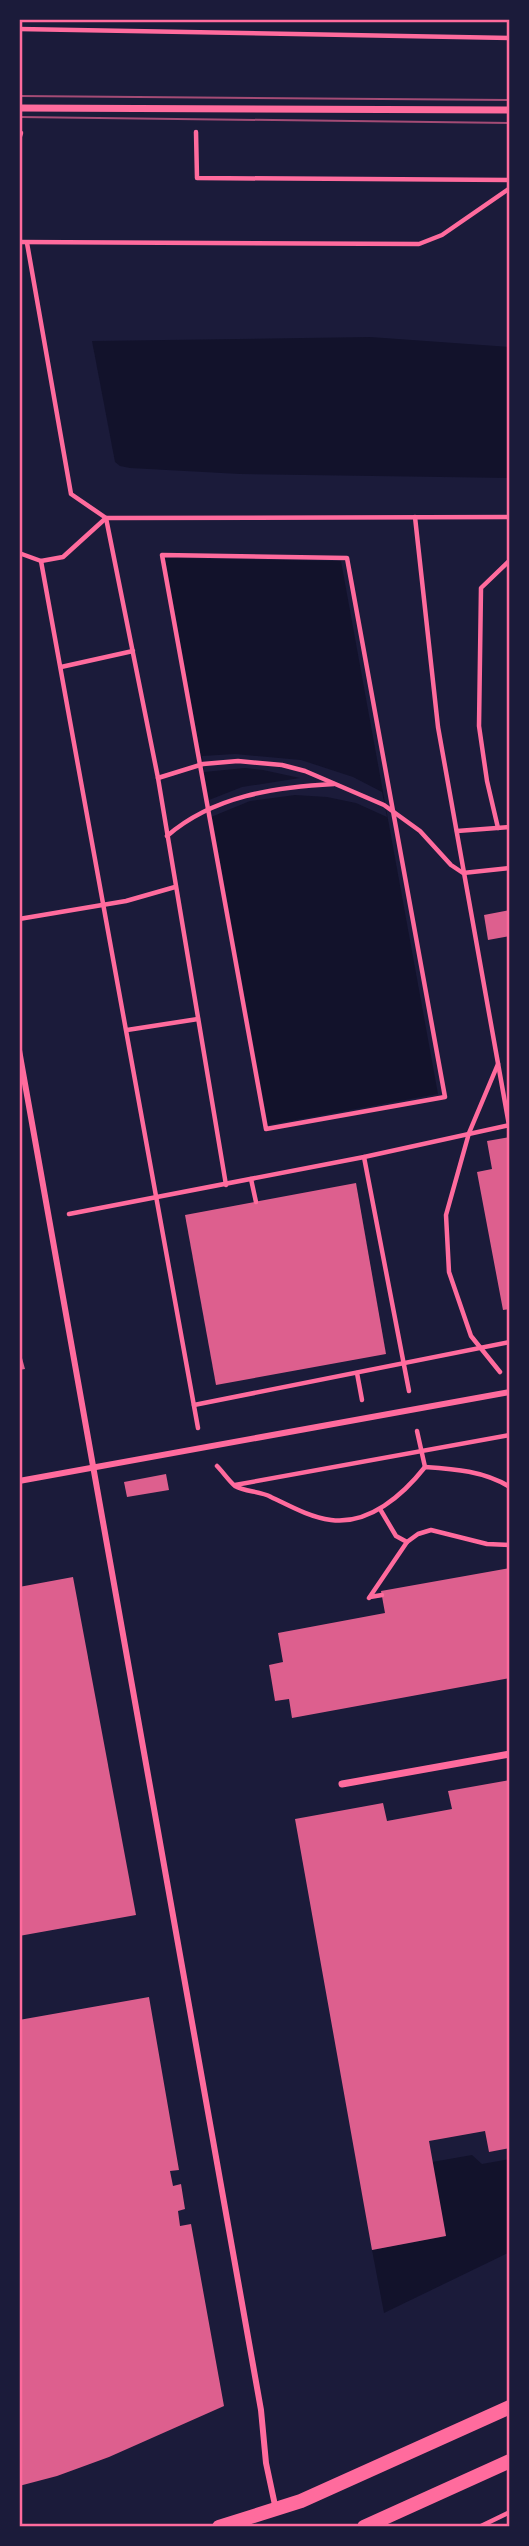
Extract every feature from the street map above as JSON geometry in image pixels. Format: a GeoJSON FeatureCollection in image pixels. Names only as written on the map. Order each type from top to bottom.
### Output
{"type":"FeatureCollection","features":[{"type":"Feature","properties":{"kind":"main road"},"geometry":{"type":"LineString","coordinates":[[219,2527],[276,2510],[510,2407]]}},
{"type":"Feature","properties":{"kind":"main road"},"geometry":{"type":"LineString","coordinates":[[364,2527],[510,2461]]}},
{"type":"Feature","properties":{"kind":"street"},"geometry":{"type":"LineString","coordinates":[[19,108],[510,110]]}},
{"type":"Feature","properties":{"kind":"street"},"geometry":{"type":"LineString","coordinates":[[19,1050],[261,2410],[266,2463],[276,2510]]}},
{"type":"Feature","properties":{"kind":"street"},"geometry":{"type":"LineString","coordinates":[[19,1481],[510,1392]]}},
{"type":"Feature","properties":{"kind":"street"},"geometry":{"type":"LineString","coordinates":[[342,1784],[510,1754]]}},
{"type":"Feature","properties":{"kind":"path"},"geometry":{"type":"LineString","coordinates":[[19,29],[510,38]]}},
{"type":"Feature","properties":{"kind":"path"},"geometry":{"type":"LineString","coordinates":[[187,132],[198,132],[197,178],[510,180]]}},
{"type":"Feature","properties":{"kind":"path"},"geometry":{"type":"LineString","coordinates":[[19,242],[419,244],[442,235],[510,188]]}},
{"type":"Feature","properties":{"kind":"path"},"geometry":{"type":"LineString","coordinates":[[26,243],[71,494],[106,518],[510,517]]}},
{"type":"Feature","properties":{"kind":"path"},"geometry":{"type":"LineString","coordinates":[[48,1218],[226,1185],[509,1125],[438,727],[415,517]]}},
{"type":"Feature","properties":{"kind":"path"},"geometry":{"type":"LineString","coordinates":[[19,553],[41,561],[63,557],[106,518]]}},
{"type":"Feature","properties":{"kind":"path"},"geometry":{"type":"LineString","coordinates":[[106,518],[159,778],[226,1185]]}},
{"type":"Feature","properties":{"kind":"path"},"geometry":{"type":"LineString","coordinates":[[162,555],[347,558],[445,1097],[266,1129],[209,809],[162,555]]}},
{"type":"Feature","properties":{"kind":"path"},"geometry":{"type":"LineString","coordinates":[[498,828],[479,726],[481,588],[510,560]]}},
{"type":"Feature","properties":{"kind":"path"},"geometry":{"type":"LineString","coordinates":[[41,561],[202,1448],[234,1485],[270,1496],[308,1514],[332,1520],[352,1519],[380,1509],[416,1479],[425,1467]]}},
{"type":"Feature","properties":{"kind":"path"},"geometry":{"type":"LineString","coordinates":[[61,667],[133,651]]}},
{"type":"Feature","properties":{"kind":"path"},"geometry":{"type":"LineString","coordinates":[[159,778],[201,765],[238,761],[282,765],[305,771],[384,805],[419,831],[451,865],[463,873],[510,868]]}},
{"type":"Feature","properties":{"kind":"path"},"geometry":{"type":"LineString","coordinates":[[167,836],[209,809],[265,791],[335,784]]}},
{"type":"Feature","properties":{"kind":"path"},"geometry":{"type":"LineString","coordinates":[[457,831],[510,827]]}},
{"type":"Feature","properties":{"kind":"path"},"geometry":{"type":"LineString","coordinates":[[19,919],[104,905],[175,887]]}},
{"type":"Feature","properties":{"kind":"path"},"geometry":{"type":"LineString","coordinates":[[127,1030],[198,1019]]}},
{"type":"Feature","properties":{"kind":"path"},"geometry":{"type":"LineString","coordinates":[[498,1063],[469,1133],[446,1215],[450,1272],[471,1336],[502,1376]]}},
{"type":"Feature","properties":{"kind":"path"},"geometry":{"type":"LineString","coordinates":[[364,1157],[425,1467]]}},
{"type":"Feature","properties":{"kind":"path"},"geometry":{"type":"LineString","coordinates":[[251,1179],[256,1202]]}},
{"type":"Feature","properties":{"kind":"path"},"geometry":{"type":"LineString","coordinates":[[194,1405],[510,1342]]}},
{"type":"Feature","properties":{"kind":"path"},"geometry":{"type":"LineString","coordinates":[[234,1485],[510,1435]]}},
{"type":"Feature","properties":{"kind":"path"},"geometry":{"type":"LineString","coordinates":[[425,1467],[482,1474],[510,1487]]}},
{"type":"Feature","properties":{"kind":"path"},"geometry":{"type":"LineString","coordinates":[[380,1509],[396,1536],[407,1542]]}},
{"type":"Feature","properties":{"kind":"path"},"geometry":{"type":"LineString","coordinates":[[382,1595],[369,1598],[407,1542],[418,1534],[431,1530],[487,1544],[510,1545]]}},
{"type":"Feature","properties":{"kind":"path"},"geometry":{"type":"LineString","coordinates":[[479,2527],[510,2512]]}},
{"type":"Feature","properties":{"kind":"shaded area"},"geometry":{"type":"Polygon","coordinates":[[[370,337],[510,347],[510,478],[240,474],[130,468],[115,462],[92,341],[370,337]]]}},
{"type":"Feature","properties":{"kind":"shaded area"},"geometry":{"type":"Polygon","coordinates":[[[165,558],[341,561],[438,1094],[268,1125],[165,558]]]}},
{"type":"Feature","properties":{"kind":"shaded area"},"geometry":{"type":"Polygon","coordinates":[[[472,2155],[482,2164],[510,2159],[510,2252],[384,2313],[372,2250],[446,2236],[432,2162],[472,2155]]]}},
{"type":"Feature","properties":{"kind":"pier"},"geometry":{"type":"Polygon","coordinates":[[[235,754],[301,760],[353,777],[382,792],[387,817],[356,803],[327,797],[295,795],[250,801],[211,817],[209,800],[242,787],[300,778],[245,768],[204,772],[202,756],[235,754]]]}},
{"type":"Feature","properties":{"kind":"building"},"geometry":{"type":"Polygon","coordinates":[[[510,910],[510,936],[488,940],[484,915],[510,910]]]}},
{"type":"Feature","properties":{"kind":"building"},"geometry":{"type":"Polygon","coordinates":[[[510,1137],[510,1309],[503,1310],[477,1172],[492,1169],[487,1141],[510,1137]]]}},
{"type":"Feature","properties":{"kind":"building"},"geometry":{"type":"Polygon","coordinates":[[[356,1183],[386,1354],[216,1385],[185,1215],[356,1183]]]}},
{"type":"Feature","properties":{"kind":"building"},"geometry":{"type":"Polygon","coordinates":[[[19,1347],[25,1369],[19,1370],[19,1347]]]}},
{"type":"Feature","properties":{"kind":"building"},"geometry":{"type":"Polygon","coordinates":[[[166,1474],[169,1490],[127,1497],[124,1482],[166,1474]]]}},
{"type":"Feature","properties":{"kind":"building"},"geometry":{"type":"Polygon","coordinates":[[[510,1568],[510,1678],[292,1718],[289,1699],[275,1701],[269,1665],[283,1662],[278,1633],[385,1613],[381,1591],[510,1568]]]}},
{"type":"Feature","properties":{"kind":"building"},"geometry":{"type":"Polygon","coordinates":[[[73,1577],[136,1915],[19,1936],[19,1587],[73,1577]]]}},
{"type":"Feature","properties":{"kind":"building"},"geometry":{"type":"Polygon","coordinates":[[[510,1780],[510,2148],[489,2152],[485,2131],[429,2141],[446,2236],[372,2250],[295,1819],[383,1803],[387,1821],[452,1809],[448,1791],[510,1780]]]}},
{"type":"Feature","properties":{"kind":"building"},"geometry":{"type":"Polygon","coordinates":[[[149,1997],[179,2170],[170,2171],[173,2186],[181,2184],[185,2209],[178,2211],[180,2226],[191,2224],[224,2406],[109,2457],[57,2476],[19,2486],[19,2020],[149,1997]]]}},
{"type":"Feature","properties":{"kind":"tram line"},"geometry":{"type":"LineString","coordinates":[[19,96],[510,100]]}},
{"type":"Feature","properties":{"kind":"tram line"},"geometry":{"type":"LineString","coordinates":[[19,117],[510,123]]}}]}
